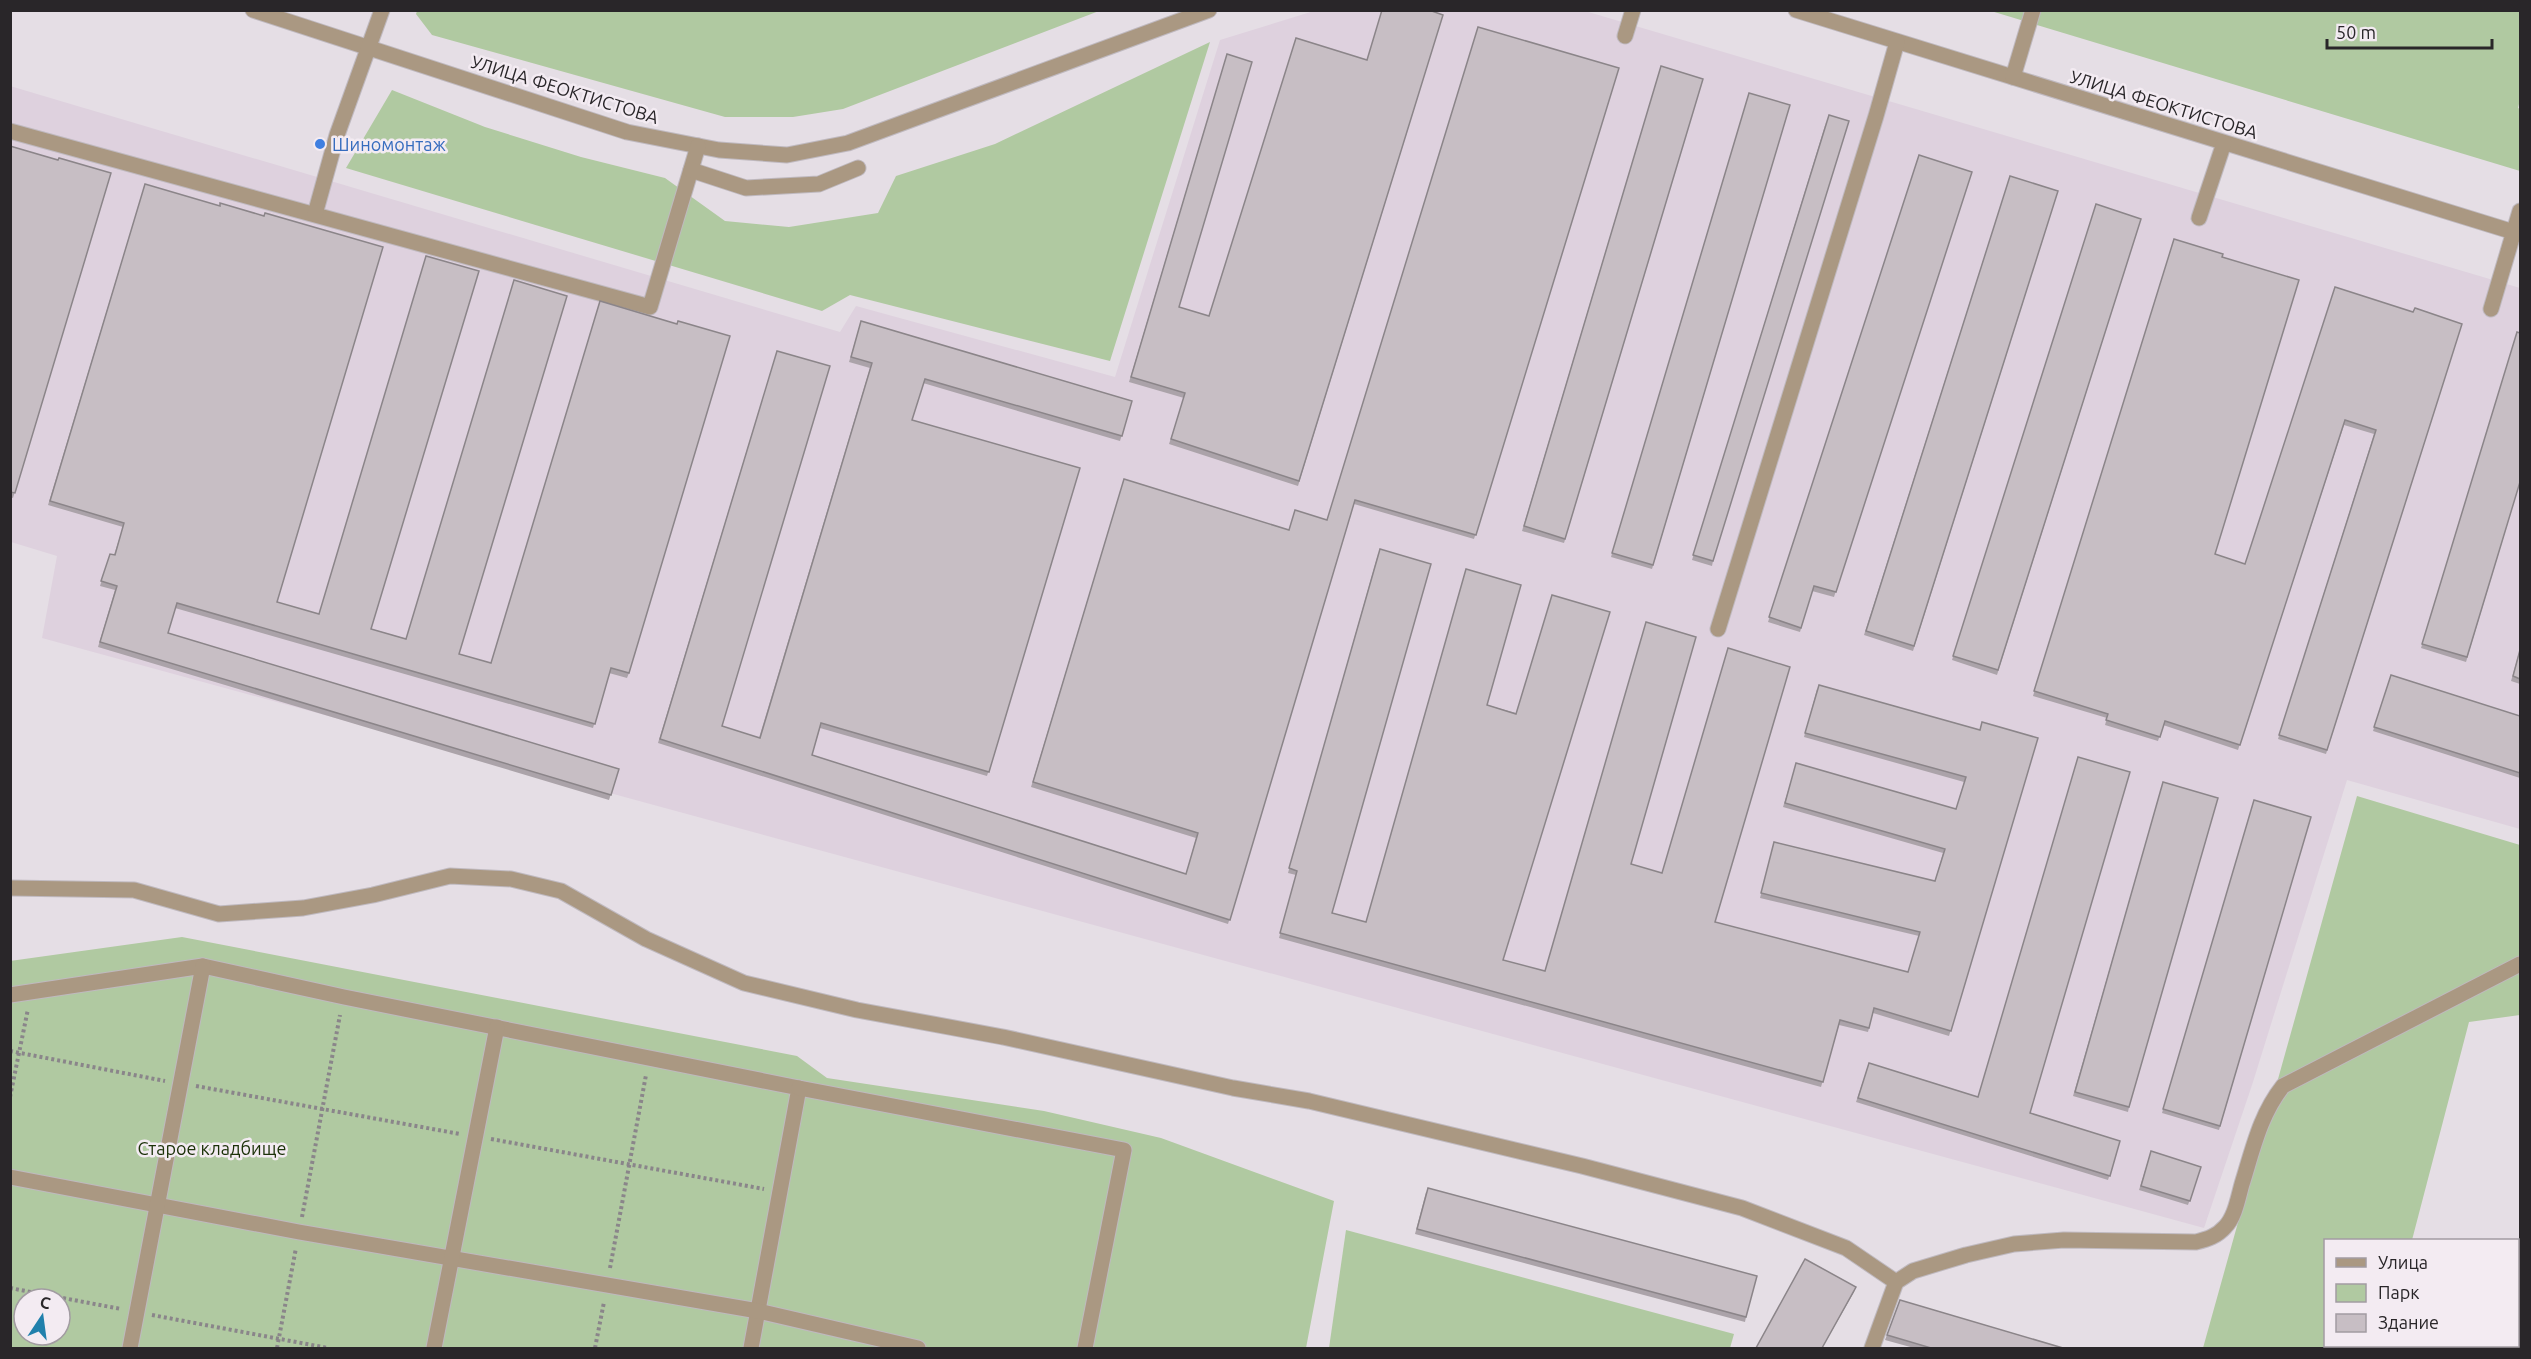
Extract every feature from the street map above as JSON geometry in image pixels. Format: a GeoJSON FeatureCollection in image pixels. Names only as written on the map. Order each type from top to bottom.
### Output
{"type":"FeatureCollection","features":[{"type":"Feature","properties":{"kind":"street","name":"УЛИЦА ФЕОКТИСТОВА"},"geometry":{"type":"LineString","coordinates":[[253,10],[627,132],[719,150],[788,155],[848,143],[1209,10]]}},
{"type":"Feature","properties":{"kind":"street"},"geometry":{"type":"LineString","coordinates":[[315,214],[338,135],[382,10]]}},
{"type":"Feature","properties":{"kind":"street"},"geometry":{"type":"LineString","coordinates":[[1625,36],[1634,10]]}},
{"type":"Feature","properties":{"kind":"street","name":"УЛИЦА ФЕОКТИСТОВА"},"geometry":{"type":"LineString","coordinates":[[1796,10],[2517,233]]}},
{"type":"Feature","properties":{"kind":"street"},"geometry":{"type":"LineString","coordinates":[[2013,78],[2033,10]]}},
{"type":"Feature","properties":{"kind":"street"},"geometry":{"type":"LineString","coordinates":[[1718,629],[1873,127],[1897,42]]}},
{"type":"Feature","properties":{"kind":"street"},"geometry":{"type":"LineString","coordinates":[[10,131],[650,307],[698,146]]}},
{"type":"Feature","properties":{"kind":"street"},"geometry":{"type":"LineString","coordinates":[[2199,218],[2224,143]]}},
{"type":"Feature","properties":{"kind":"street"},"geometry":{"type":"LineString","coordinates":[[691,170],[746,188],[819,184],[858,168]]}},
{"type":"Feature","properties":{"kind":"street"},"geometry":{"type":"LineString","coordinates":[[2491,309],[2517,233],[2520,212]]}},
{"type":"Feature","properties":{"kind":"street"},"geometry":{"type":"LineString","coordinates":[[10,888],[134,890],[219,914],[303,908],[373,895],[450,876],[511,879],[561,891],[646,939],[744,983],[857,1010],[1003,1037],[1233,1088],[1309,1101],[1582,1166],[1742,1208],[1846,1248],[1896,1282]]}},
{"type":"Feature","properties":{"kind":"street"},"geometry":{"type":"LineString","coordinates":[[1872,1348],[1896,1282],[1913,1271],[2014,1244],[2064,1240],[2196,1242],[2212,1238],[2226,1226],[2231,1217],[2261,1123],[2271,1101],[2283,1086],[2520,964]]}},
{"type":"Feature","properties":{"kind":"street"},"geometry":{"type":"LineString","coordinates":[[130,1348],[203,966]]}},
{"type":"Feature","properties":{"kind":"street"},"geometry":{"type":"LineString","coordinates":[[10,995],[203,966],[344,997],[799,1088],[1124,1150],[1085,1348]]}},
{"type":"Feature","properties":{"kind":"street"},"geometry":{"type":"LineString","coordinates":[[434,1348],[497,1027]]}},
{"type":"Feature","properties":{"kind":"street"},"geometry":{"type":"LineString","coordinates":[[751,1348],[799,1088]]}},
{"type":"Feature","properties":{"kind":"street"},"geometry":{"type":"LineString","coordinates":[[10,1177],[299,1232],[758,1311],[918,1348]]}},
{"type":"Feature","properties":{"kind":"path"},"geometry":{"type":"LineString","coordinates":[[10,1097],[32,991]]}},
{"type":"Feature","properties":{"kind":"path"},"geometry":{"type":"LineString","coordinates":[[277,1348],[344,997]]}},
{"type":"Feature","properties":{"kind":"path"},"geometry":{"type":"LineString","coordinates":[[10,1051],[322,1111],[780,1192]]}},
{"type":"Feature","properties":{"kind":"path"},"geometry":{"type":"LineString","coordinates":[[595,1348],[650,1057]]}},
{"type":"Feature","properties":{"kind":"path"},"geometry":{"type":"LineString","coordinates":[[10,1288],[328,1348]]}},
{"type":"Feature","properties":{"kind":"shaded area"},"geometry":{"type":"Polygon","coordinates":[[[1314,11],[1585,11],[2520,288],[2520,829],[2347,780],[2253,1082],[2204,1228],[42,638],[57,556],[11,542],[10,86],[840,332],[856,306],[1115,377],[1220,40],[1314,11]]]}},
{"type":"Feature","properties":{"kind":"green space"},"geometry":{"type":"Polygon","coordinates":[[[417,10],[1099,11],[843,109],[793,117],[725,117],[432,35],[416,14],[417,10]]]}},
{"type":"Feature","properties":{"kind":"green space"},"geometry":{"type":"Polygon","coordinates":[[[1991,11],[2520,11],[2520,100],[2518,108],[2520,109],[2520,171],[1991,11]]]}},
{"type":"Feature","properties":{"kind":"green space"},"geometry":{"type":"Polygon","coordinates":[[[1210,42],[1110,361],[850,295],[822,311],[346,168],[392,90],[485,127],[581,157],[665,178],[725,221],[789,227],[878,213],[896,176],[995,144],[1210,42]]]}},
{"type":"Feature","properties":{"kind":"green space"},"geometry":{"type":"Polygon","coordinates":[[[2357,796],[2520,845],[2520,1015],[2469,1022],[2412,1239],[2324,1239],[2324,1347],[2384,1348],[2203,1348],[2357,796]]]}},
{"type":"Feature","properties":{"kind":"green space","name":"Старое кладбище"},"geometry":{"type":"Polygon","coordinates":[[[182,937],[797,1056],[827,1078],[1044,1111],[1161,1138],[1334,1201],[1306,1348],[11,1348],[10,961],[182,937]]]}},
{"type":"Feature","properties":{"kind":"green space"},"geometry":{"type":"Polygon","coordinates":[[[1346,1230],[1734,1334],[1730,1348],[1329,1348],[1346,1230]]]}},
{"type":"Feature","properties":{"kind":"building"},"geometry":{"type":"Polygon","coordinates":[[[1382,10],[1429,10],[1443,15],[1299,481],[1171,439],[1185,393],[1131,377],[1227,54],[1252,62],[1179,307],[1209,316],[1296,38],[1367,60],[1382,10]]]}},
{"type":"Feature","properties":{"kind":"building"},"geometry":{"type":"Polygon","coordinates":[[[1478,27],[1619,68],[1476,535],[1355,500],[1230,920],[660,739],[777,351],[830,366],[722,726],[760,738],[872,363],[851,357],[861,321],[1132,401],[1122,436],[925,379],[912,420],[1080,468],[989,772],[821,723],[812,755],[1186,874],[1198,833],[1033,782],[1124,479],[1289,530],[1295,510],[1327,520],[1478,27]]]}},
{"type":"Feature","properties":{"kind":"building"},"geometry":{"type":"Polygon","coordinates":[[[1661,66],[1703,79],[1565,539],[1524,526],[1661,66]]]}},
{"type":"Feature","properties":{"kind":"building"},"geometry":{"type":"Polygon","coordinates":[[[1749,93],[1790,105],[1653,565],[1612,553],[1749,93]]]}},
{"type":"Feature","properties":{"kind":"building"},"geometry":{"type":"Polygon","coordinates":[[[1829,115],[1849,121],[1713,561],[1693,555],[1829,115]]]}},
{"type":"Feature","properties":{"kind":"building"},"geometry":{"type":"Polygon","coordinates":[[[10,146],[111,173],[15,493],[10,492],[10,146]]]}},
{"type":"Feature","properties":{"kind":"building"},"geometry":{"type":"Polygon","coordinates":[[[1919,155],[1972,172],[1836,592],[1814,586],[1801,628],[1769,617],[1919,155]]]}},
{"type":"Feature","properties":{"kind":"building"},"geometry":{"type":"Polygon","coordinates":[[[2010,176],[2058,191],[1914,646],[1866,631],[2010,176]]]}},
{"type":"Feature","properties":{"kind":"building"},"geometry":{"type":"Polygon","coordinates":[[[145,184],[220,206],[220,203],[264,216],[265,213],[383,247],[277,602],[319,614],[426,256],[479,271],[371,629],[406,639],[514,280],[567,296],[459,654],[491,663],[600,301],[677,324],[678,321],[730,336],[629,673],[611,668],[595,724],[177,603],[168,633],[619,769],[611,795],[100,642],[117,586],[101,581],[110,554],[115,555],[124,523],[50,501],[145,184]]]}},
{"type":"Feature","properties":{"kind":"building"},"geometry":{"type":"Polygon","coordinates":[[[2096,204],[2141,219],[1998,670],[1953,656],[2096,204]]]}},
{"type":"Feature","properties":{"kind":"building"},"geometry":{"type":"Polygon","coordinates":[[[2174,239],[2223,254],[2222,257],[2299,280],[2215,554],[2245,564],[2335,287],[2413,312],[2415,308],[2462,324],[2327,750],[2279,735],[2376,430],[2345,420],[2240,745],[2165,721],[2160,737],[2106,720],[2108,714],[2034,691],[2174,239]]]}},
{"type":"Feature","properties":{"kind":"building"},"geometry":{"type":"Polygon","coordinates":[[[2517,332],[2520,333],[2520,482],[2467,657],[2422,644],[2517,332]]]}},
{"type":"Feature","properties":{"kind":"building"},"geometry":{"type":"Polygon","coordinates":[[[1380,549],[1431,564],[1332,913],[1366,922],[1466,569],[1521,585],[1487,705],[1516,714],[1552,595],[1610,612],[1503,960],[1545,971],[1646,622],[1696,637],[1631,864],[1662,873],[1728,648],[1790,667],[1715,922],[1908,972],[1920,932],[1761,893],[1774,842],[1935,881],[1945,849],[1785,803],[1796,763],[1956,809],[1966,777],[1805,733],[1819,685],[1980,730],[1982,722],[2038,738],[1951,1031],[1874,1008],[1869,1028],[1840,1020],[1823,1082],[1280,933],[1297,871],[1289,868],[1380,549]]]}},
{"type":"Feature","properties":{"kind":"building"},"geometry":{"type":"Polygon","coordinates":[[[2520,650],[2520,679],[2513,676],[2520,650]]]}},
{"type":"Feature","properties":{"kind":"building"},"geometry":{"type":"Polygon","coordinates":[[[2391,675],[2520,716],[2520,773],[2374,727],[2391,675]]]}},
{"type":"Feature","properties":{"kind":"building"},"geometry":{"type":"Polygon","coordinates":[[[2078,757],[2130,772],[2030,1113],[2120,1141],[2110,1176],[1858,1098],[1869,1063],[1978,1097],[2078,757]]]}},
{"type":"Feature","properties":{"kind":"building"},"geometry":{"type":"Polygon","coordinates":[[[2163,782],[2218,798],[2129,1107],[2075,1092],[2163,782]]]}},
{"type":"Feature","properties":{"kind":"building"},"geometry":{"type":"Polygon","coordinates":[[[2254,800],[2311,817],[2220,1126],[2163,1109],[2254,800]]]}},
{"type":"Feature","properties":{"kind":"building"},"geometry":{"type":"Polygon","coordinates":[[[2151,1151],[2201,1167],[2190,1201],[2141,1186],[2151,1151]]]}},
{"type":"Feature","properties":{"kind":"building"},"geometry":{"type":"Polygon","coordinates":[[[1428,1188],[1757,1276],[1746,1317],[1417,1229],[1428,1188]]]}},
{"type":"Feature","properties":{"kind":"building"},"geometry":{"type":"Polygon","coordinates":[[[1805,1259],[1856,1287],[1822,1348],[1756,1348],[1805,1259]]]}},
{"type":"Feature","properties":{"kind":"building"},"geometry":{"type":"Polygon","coordinates":[[[1900,1300],[2063,1348],[1931,1348],[1887,1335],[1900,1300]]]}},
{"type":"Feature","properties":{"kind":"place","name":"Шиномонтаж"},"geometry":{"type":"Point","coordinates":[320,144]}}]}
